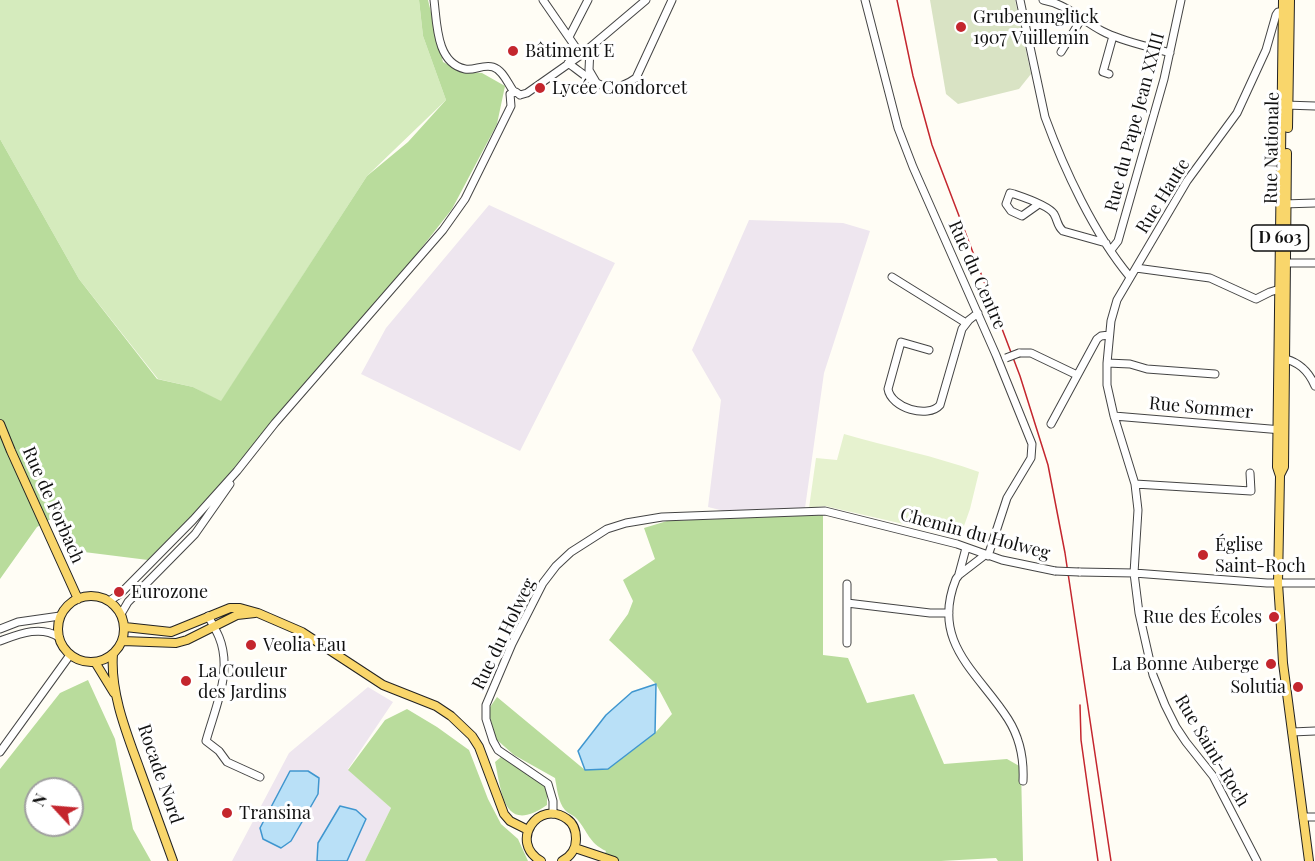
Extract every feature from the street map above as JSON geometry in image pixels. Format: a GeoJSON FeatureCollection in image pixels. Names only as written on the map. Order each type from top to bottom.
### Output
{"type":"FeatureCollection","features":[{"type":"Feature","properties":{"kind":"main road","name":"Rue Nationale"},"geometry":{"type":"LineString","coordinates":[[1283,0],[1286,12],[1286,105],[1281,430],[1277,467],[1280,476],[1278,583],[1283,663],[1309,861]]}},
{"type":"Feature","properties":{"kind":"main road","name":"Rue Nationale"},"geometry":{"type":"LineString","coordinates":[[1286,12],[1290,0]]}},
{"type":"Feature","properties":{"kind":"main road","name":"Rue de Forbach"},"geometry":{"type":"LineString","coordinates":[[0,424],[10,451],[78,599]]}},
{"type":"Feature","properties":{"kind":"main road"},"geometry":{"type":"LineString","coordinates":[[89,596],[109,601],[121,614],[125,627],[123,641],[113,654],[95,662],[78,660],[63,647],[57,628],[60,616],[69,604],[78,599],[89,596]]}},
{"type":"Feature","properties":{"kind":"main road"},"geometry":{"type":"LineString","coordinates":[[125,627],[171,632],[230,608],[240,608],[258,613],[302,632],[376,681],[436,706],[451,716],[478,747],[504,814],[510,822],[528,830]]}},
{"type":"Feature","properties":{"kind":"main road"},"geometry":{"type":"LineString","coordinates":[[123,641],[176,643],[187,640],[237,615],[258,613]]}},
{"type":"Feature","properties":{"kind":"main road"},"geometry":{"type":"LineString","coordinates":[[113,654],[112,665],[117,698]]}},
{"type":"Feature","properties":{"kind":"main road"},"geometry":{"type":"LineString","coordinates":[[95,662],[117,698]]}},
{"type":"Feature","properties":{"kind":"main road","name":"Rocade Nord"},"geometry":{"type":"LineString","coordinates":[[117,698],[173,861]]}},
{"type":"Feature","properties":{"kind":"main road"},"geometry":{"type":"LineString","coordinates":[[541,861],[529,850],[528,830],[539,817],[553,813],[566,818],[573,826],[576,837],[575,848],[562,861]]}},
{"type":"Feature","properties":{"kind":"main road"},"geometry":{"type":"LineString","coordinates":[[575,848],[614,861]]}},
{"type":"Feature","properties":{"kind":"street"},"geometry":{"type":"LineString","coordinates":[[109,601],[120,594],[193,520],[443,230],[465,199],[511,102],[518,102],[517,93],[495,67],[473,70],[455,66],[449,61],[441,43],[434,0]]}},
{"type":"Feature","properties":{"kind":"street"},"geometry":{"type":"LineString","coordinates":[[543,0],[581,56]]}},
{"type":"Feature","properties":{"kind":"street"},"geometry":{"type":"LineString","coordinates":[[568,37],[588,0]]}},
{"type":"Feature","properties":{"kind":"street"},"geometry":{"type":"LineString","coordinates":[[517,93],[527,93],[581,56],[646,0]]}},
{"type":"Feature","properties":{"kind":"street"},"geometry":{"type":"LineString","coordinates":[[568,63],[607,89],[625,86],[636,78],[672,0]]}},
{"type":"Feature","properties":{"kind":"street","name":"Rue du Centre"},"geometry":{"type":"LineString","coordinates":[[865,0],[898,128],[1030,438],[1032,451],[1029,461],[1007,498],[986,555]]}},
{"type":"Feature","properties":{"kind":"street"},"geometry":{"type":"LineString","coordinates":[[1029,0],[1020,0],[1044,117],[1095,225],[1130,277]]}},
{"type":"Feature","properties":{"kind":"street"},"geometry":{"type":"LineString","coordinates":[[1043,0],[1056,1],[1113,36],[1170,53]]}},
{"type":"Feature","properties":{"kind":"street","name":"Rue du Pape Jean XXIII"},"geometry":{"type":"LineString","coordinates":[[1108,246],[1118,241],[1170,53],[1181,0]]}},
{"type":"Feature","properties":{"kind":"street","name":"Rue Haute"},"geometry":{"type":"LineString","coordinates":[[1109,335],[1117,300],[1187,181],[1237,113],[1254,80],[1276,15],[1278,12],[1286,12]]}},
{"type":"Feature","properties":{"kind":"street"},"geometry":{"type":"LineString","coordinates":[[1061,52],[1082,18]]}},
{"type":"Feature","properties":{"kind":"street"},"geometry":{"type":"LineString","coordinates":[[1273,28],[1286,29]]}},
{"type":"Feature","properties":{"kind":"street"},"geometry":{"type":"LineString","coordinates":[[1109,74],[1103,72],[1113,36]]}},
{"type":"Feature","properties":{"kind":"street"},"geometry":{"type":"LineString","coordinates":[[590,48],[589,70],[597,84]]}},
{"type":"Feature","properties":{"kind":"street"},"geometry":{"type":"LineString","coordinates":[[1286,105],[1315,106]]}},
{"type":"Feature","properties":{"kind":"street"},"geometry":{"type":"LineString","coordinates":[[1284,204],[1315,203]]}},
{"type":"Feature","properties":{"kind":"street"},"geometry":{"type":"LineString","coordinates":[[1039,204],[1053,212],[1058,227],[1063,231],[1108,246]]}},
{"type":"Feature","properties":{"kind":"street"},"geometry":{"type":"LineString","coordinates":[[1283,263],[1315,263]]}},
{"type":"Feature","properties":{"kind":"street"},"geometry":{"type":"LineString","coordinates":[[1136,268],[1210,278],[1256,299],[1283,288]]}},
{"type":"Feature","properties":{"kind":"street"},"geometry":{"type":"LineString","coordinates":[[892,277],[966,323]]}},
{"type":"Feature","properties":{"kind":"street"},"geometry":{"type":"LineString","coordinates":[[929,350],[901,342],[888,389],[890,396],[897,404],[924,412],[931,412],[938,408],[960,335],[966,323],[978,313]]}},
{"type":"Feature","properties":{"kind":"street"},"geometry":{"type":"LineString","coordinates":[[1050,424],[1097,339],[1109,335]]}},
{"type":"Feature","properties":{"kind":"street","name":"Rue Saint-Roch"},"geometry":{"type":"LineString","coordinates":[[1109,335],[1107,385],[1135,484],[1138,510],[1134,573],[1144,638],[1153,675],[1165,705],[1185,742],[1213,776],[1257,861]]}},
{"type":"Feature","properties":{"kind":"street"},"geometry":{"type":"LineString","coordinates":[[998,361],[1020,353],[1031,353],[1077,375]]}},
{"type":"Feature","properties":{"kind":"street"},"geometry":{"type":"LineString","coordinates":[[1282,358],[1295,362],[1312,374],[1315,386]]}},
{"type":"Feature","properties":{"kind":"street"},"geometry":{"type":"LineString","coordinates":[[1107,363],[1130,364],[1147,369],[1215,374]]}},
{"type":"Feature","properties":{"kind":"street","name":"Rue Sommer"},"geometry":{"type":"LineString","coordinates":[[1114,416],[1281,430]]}},
{"type":"Feature","properties":{"kind":"street"},"geometry":{"type":"LineString","coordinates":[[121,614],[128,602],[206,521],[237,471]]}},
{"type":"Feature","properties":{"kind":"street"},"geometry":{"type":"LineString","coordinates":[[1135,484],[1251,491],[1250,473]]}},
{"type":"Feature","properties":{"kind":"street","name":"Chemin du Holweg"},"geometry":{"type":"LineString","coordinates":[[811,512],[825,511],[986,555],[1055,571],[1134,573]]}},
{"type":"Feature","properties":{"kind":"street","name":"Rue du Holweg"},"geometry":{"type":"LineString","coordinates":[[553,813],[553,801],[548,784],[498,750],[492,741],[486,719],[486,705],[512,644],[543,584],[556,566],[571,552],[607,529],[647,519],[811,512]]}},
{"type":"Feature","properties":{"kind":"street"},"geometry":{"type":"LineString","coordinates":[[966,548],[949,613],[953,637],[959,654],[1012,726],[1024,764],[1023,781]]}},
{"type":"Feature","properties":{"kind":"street"},"geometry":{"type":"LineString","coordinates":[[959,575],[986,555]]}},
{"type":"Feature","properties":{"kind":"street"},"geometry":{"type":"LineString","coordinates":[[1134,573],[1278,583],[1315,582]]}},
{"type":"Feature","properties":{"kind":"street"},"geometry":{"type":"LineString","coordinates":[[847,584],[848,643]]}},
{"type":"Feature","properties":{"kind":"street"},"geometry":{"type":"LineString","coordinates":[[847,603],[930,613],[949,613]]}},
{"type":"Feature","properties":{"kind":"street"},"geometry":{"type":"LineString","coordinates":[[0,629],[18,622],[60,616]]}},
{"type":"Feature","properties":{"kind":"street"},"geometry":{"type":"LineString","coordinates":[[208,616],[223,651],[224,676],[206,741],[219,751],[227,762],[260,777]]}},
{"type":"Feature","properties":{"kind":"street"},"geometry":{"type":"LineString","coordinates":[[0,641],[24,632],[43,630],[59,637]]}},
{"type":"Feature","properties":{"kind":"street"},"geometry":{"type":"LineString","coordinates":[[0,752],[70,655]]}},
{"type":"Feature","properties":{"kind":"street"},"geometry":{"type":"LineString","coordinates":[[1292,732],[1315,731]]}},
{"type":"Feature","properties":{"kind":"street"},"geometry":{"type":"LineString","coordinates":[[1304,817],[1315,817]]}},
{"type":"Feature","properties":{"kind":"shaded area"},"geometry":{"type":"Polygon","coordinates":[[[489,205],[615,263],[520,451],[361,374],[386,328],[489,205]]]}},
{"type":"Feature","properties":{"kind":"shaded area"},"geometry":{"type":"Polygon","coordinates":[[[749,220],[843,223],[870,231],[824,373],[805,508],[724,511],[708,507],[721,400],[692,350],[749,220]]]}},
{"type":"Feature","properties":{"kind":"shaded area"},"geometry":{"type":"Polygon","coordinates":[[[368,687],[393,702],[348,769],[391,808],[365,861],[232,861],[289,753],[368,687]]]}},
{"type":"Feature","properties":{"kind":"green space"},"geometry":{"type":"Polygon","coordinates":[[[0,0],[419,0],[423,36],[446,100],[367,176],[221,402],[193,387],[158,379],[79,279],[0,139],[0,0]]]}},
{"type":"Feature","properties":{"kind":"green space"},"geometry":{"type":"Polygon","coordinates":[[[419,0],[428,0],[443,62],[463,72],[482,73],[505,86],[497,124],[452,209],[412,260],[181,530],[148,560],[76,551],[56,516],[37,527],[0,579],[0,139],[79,279],[157,379],[193,387],[221,401],[367,176],[408,142],[446,100],[423,36],[419,0]]]}},
{"type":"Feature","properties":{"kind":"green space"},"geometry":{"type":"Polygon","coordinates":[[[930,0],[1015,0],[1031,74],[1019,89],[958,104],[946,94],[930,0]]]}},
{"type":"Feature","properties":{"kind":"green space"},"geometry":{"type":"Polygon","coordinates":[[[844,434],[929,456],[979,472],[960,537],[825,506],[809,508],[816,458],[837,460],[844,434]]]}},
{"type":"Feature","properties":{"kind":"green space"},"geometry":{"type":"Polygon","coordinates":[[[823,515],[823,655],[848,658],[867,703],[914,694],[944,764],[1007,759],[1021,767],[1023,861],[998,861],[996,858],[941,861],[602,861],[606,851],[589,837],[577,819],[563,807],[555,778],[514,755],[496,739],[488,710],[497,697],[585,770],[608,769],[655,733],[672,714],[656,684],[609,640],[628,614],[633,601],[623,580],[655,559],[644,528],[667,521],[823,515]]]}},
{"type":"Feature","properties":{"kind":"green space"},"geometry":{"type":"Polygon","coordinates":[[[88,680],[115,739],[133,829],[151,861],[0,861],[0,769],[60,693],[88,680]]]}},
{"type":"Feature","properties":{"kind":"green space"},"geometry":{"type":"Polygon","coordinates":[[[407,709],[469,750],[488,799],[501,824],[518,839],[528,861],[365,861],[391,808],[348,770],[385,720],[407,709]]]}},
{"type":"Feature","properties":{"kind":"green space"},"geometry":{"type":"Polygon","coordinates":[[[501,757],[543,783],[547,791],[547,805],[533,813],[522,815],[513,813],[503,798],[500,786],[495,762],[501,757]]]}},
{"type":"Feature","properties":{"kind":"water"},"geometry":{"type":"Polygon","coordinates":[[[656,684],[655,733],[608,769],[585,770],[578,751],[606,715],[632,692],[656,684]]]}},
{"type":"Feature","properties":{"kind":"water"},"geometry":{"type":"Polygon","coordinates":[[[290,771],[308,771],[319,778],[318,794],[291,841],[281,848],[263,839],[260,828],[290,771]]]}},
{"type":"Feature","properties":{"kind":"water"},"geometry":{"type":"Polygon","coordinates":[[[340,806],[356,810],[366,819],[347,861],[317,861],[318,843],[340,806]]]}},
{"type":"Feature","properties":{"kind":"railway"},"geometry":{"type":"LineString","coordinates":[[897,0],[913,76],[932,145],[1020,376],[1048,465],[1065,553],[1111,861]]}},
{"type":"Feature","properties":{"kind":"railway"},"geometry":{"type":"LineString","coordinates":[[1080,705],[1081,740],[1098,861]]}},
{"type":"Feature","properties":{"kind":"place","name":"Grubenunglück 1907 Vuillemin"},"geometry":{"type":"Point","coordinates":[961,27]}},
{"type":"Feature","properties":{"kind":"place","name":"Bâtiment E"},"geometry":{"type":"Point","coordinates":[513,51]}},
{"type":"Feature","properties":{"kind":"place","name":"Lycée Condorcet"},"geometry":{"type":"Point","coordinates":[540,88]}},
{"type":"Feature","properties":{"kind":"place","name":"Église Saint-Roch"},"geometry":{"type":"Point","coordinates":[1203,555]}},
{"type":"Feature","properties":{"kind":"place","name":"Eurozone"},"geometry":{"type":"Point","coordinates":[119,592]}},
{"type":"Feature","properties":{"kind":"place","name":"Rue des Écoles"},"geometry":{"type":"Point","coordinates":[1274,617]}},
{"type":"Feature","properties":{"kind":"place","name":"Veolia Eau"},"geometry":{"type":"Point","coordinates":[251,645]}},
{"type":"Feature","properties":{"kind":"place","name":"La Bonne Auberge"},"geometry":{"type":"Point","coordinates":[1271,664]}},
{"type":"Feature","properties":{"kind":"place","name":"La Couleur des Jardins"},"geometry":{"type":"Point","coordinates":[186,681]}},
{"type":"Feature","properties":{"kind":"place","name":"Solutia"},"geometry":{"type":"Point","coordinates":[1298,687]}},
{"type":"Feature","properties":{"kind":"place","name":"Transina"},"geometry":{"type":"Point","coordinates":[227,813]}}]}
